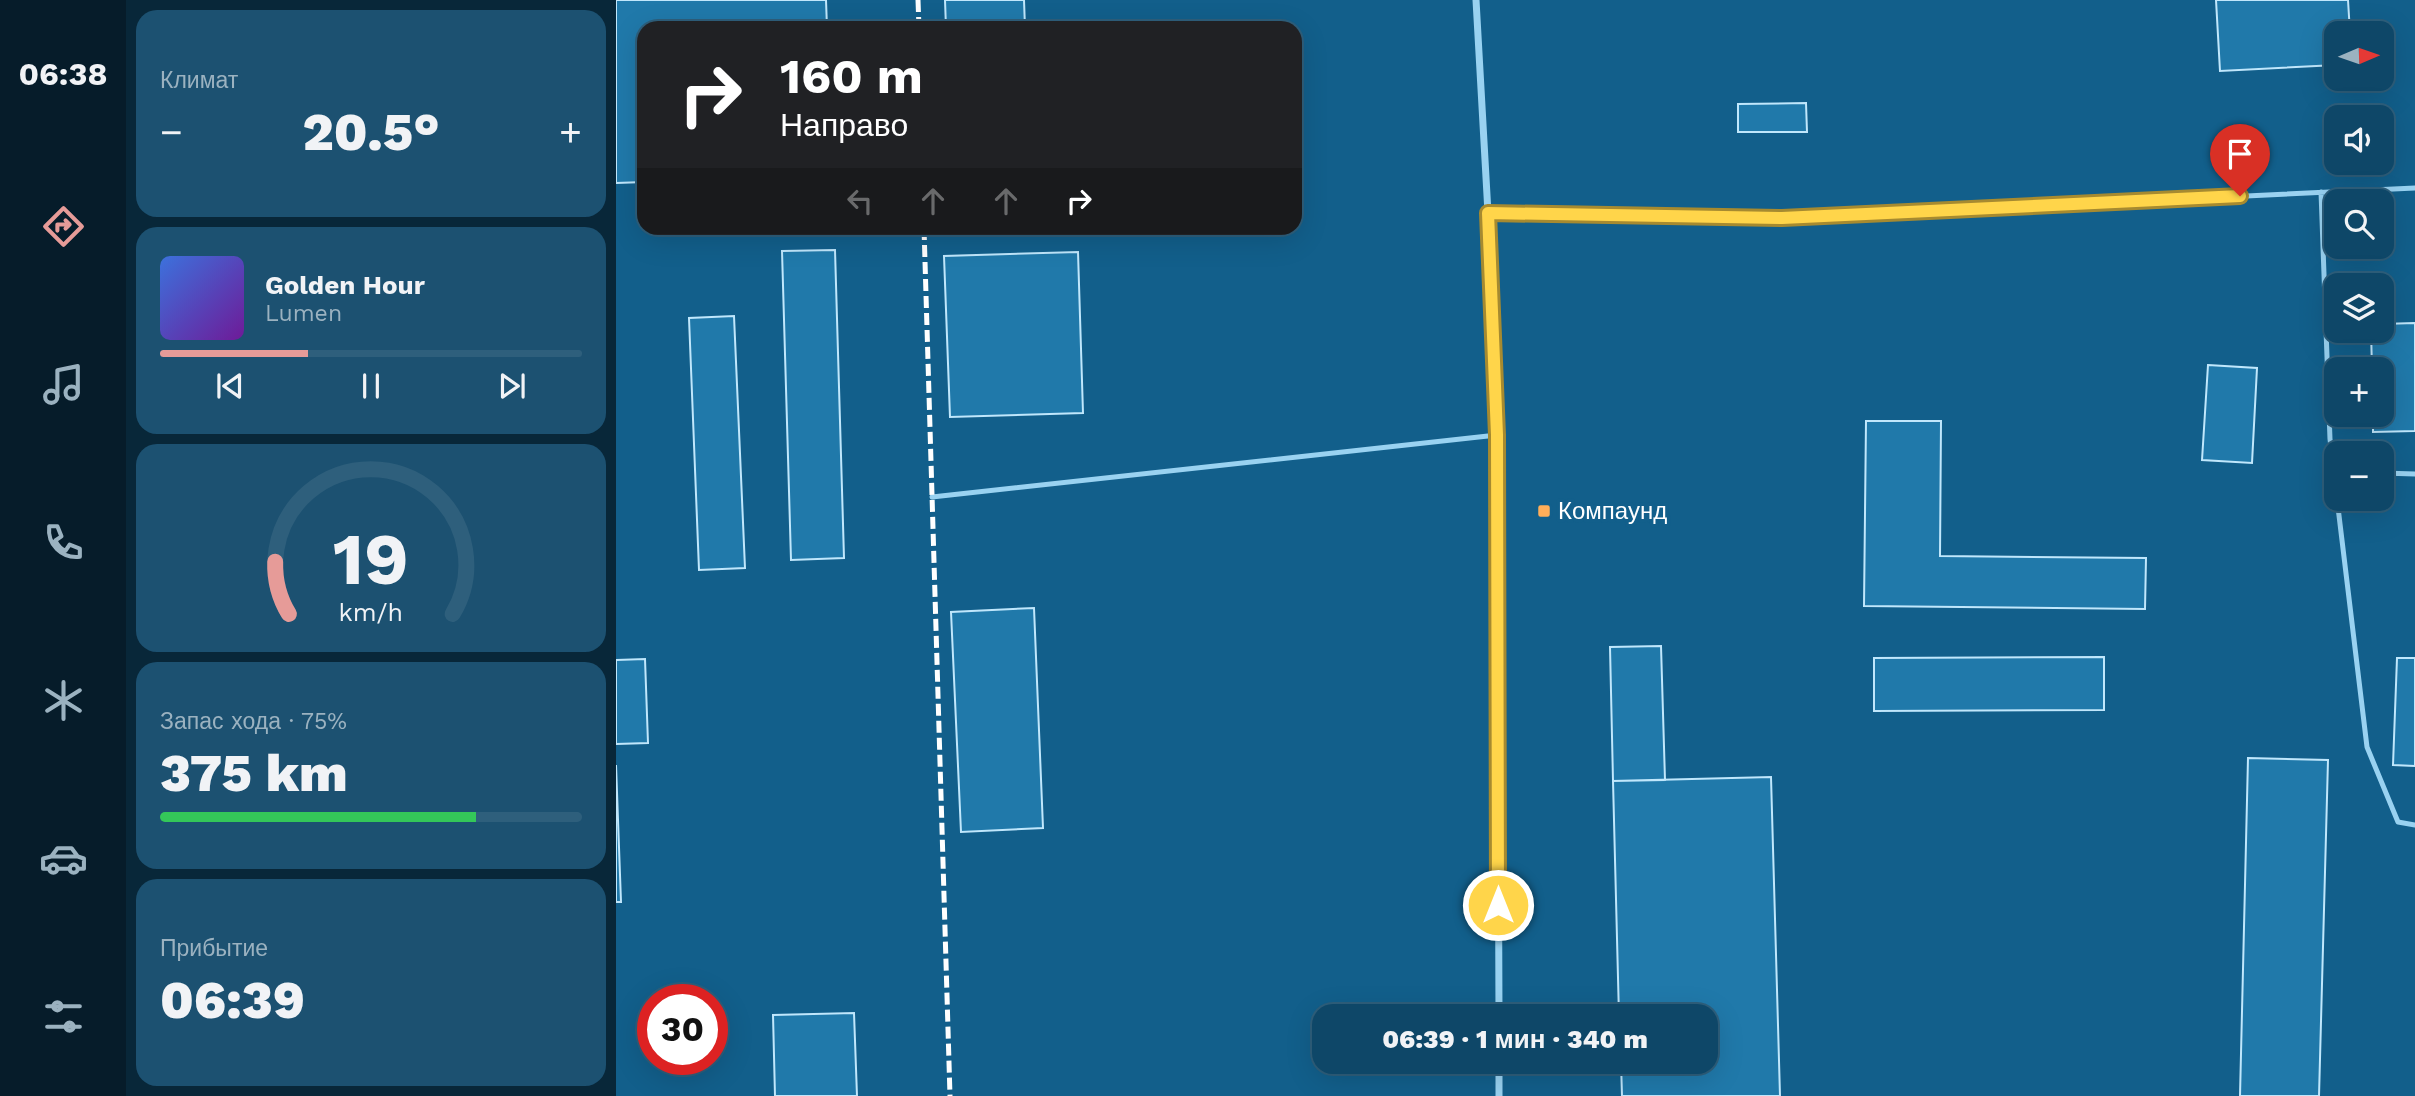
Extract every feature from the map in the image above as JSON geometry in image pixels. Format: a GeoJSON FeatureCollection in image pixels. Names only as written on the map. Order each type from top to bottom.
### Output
{"type":"FeatureCollection","features":[{"type":"Feature","properties":{"kind":"street"},"geometry":{"type":"LineString","coordinates":[[1476,0],[1497,435],[1499,1004]]}},
{"type":"Feature","properties":{"kind":"street"},"geometry":{"type":"LineString","coordinates":[[1499,1074],[1499,1096]]}},
{"type":"Feature","properties":{"kind":"lane"},"geometry":{"type":"LineString","coordinates":[[1488,213],[1782,218],[2415,187]]}},
{"type":"Feature","properties":{"kind":"lane"},"geometry":{"type":"LineString","coordinates":[[2321,192],[2330,441]]}},
{"type":"Feature","properties":{"kind":"lane"},"geometry":{"type":"LineString","coordinates":[[932,497],[1497,435]]}},
{"type":"Feature","properties":{"kind":"lane"},"geometry":{"type":"LineString","coordinates":[[2394,473],[2415,474]]}},
{"type":"Feature","properties":{"kind":"lane"},"geometry":{"type":"LineString","coordinates":[[2338,511],[2367,747],[2398,822],[2415,825]]}},
{"type":"Feature","properties":{"kind":"building"},"geometry":{"type":"Polygon","coordinates":[[[616,0],[826,0],[827,21],[637,21],[637,182],[616,183],[616,0]]]}},
{"type":"Feature","properties":{"kind":"building"},"geometry":{"type":"Polygon","coordinates":[[[945,0],[1024,0],[1025,21],[946,21],[945,0]]]}},
{"type":"Feature","properties":{"kind":"building"},"geometry":{"type":"Polygon","coordinates":[[[2216,0],[2348,0],[2349,21],[2324,21],[2324,66],[2220,71],[2216,0]]]}},
{"type":"Feature","properties":{"kind":"building"},"geometry":{"type":"Polygon","coordinates":[[[1806,103],[1807,132],[1738,132],[1738,104],[1806,103]]]}},
{"type":"Feature","properties":{"kind":"building"},"geometry":{"type":"Polygon","coordinates":[[[835,250],[844,558],[791,560],[782,251],[835,250]]]}},
{"type":"Feature","properties":{"kind":"building"},"geometry":{"type":"Polygon","coordinates":[[[1078,252],[1083,413],[950,417],[944,256],[1078,252]]]}},
{"type":"Feature","properties":{"kind":"building"},"geometry":{"type":"Polygon","coordinates":[[[734,316],[745,568],[699,570],[689,318],[734,316]]]}},
{"type":"Feature","properties":{"kind":"building"},"geometry":{"type":"Polygon","coordinates":[[[2415,323],[2415,431],[2373,432],[2373,427],[2394,427],[2394,357],[2372,357],[2371,343],[2394,343],[2394,324],[2415,323]]]}},
{"type":"Feature","properties":{"kind":"building"},"geometry":{"type":"Polygon","coordinates":[[[2208,365],[2257,368],[2252,463],[2202,460],[2208,365]]]}},
{"type":"Feature","properties":{"kind":"building"},"geometry":{"type":"Polygon","coordinates":[[[1866,421],[1941,421],[1940,556],[2146,558],[2145,609],[1864,606],[1866,421]]]}},
{"type":"Feature","properties":{"kind":"building"},"geometry":{"type":"Polygon","coordinates":[[[1034,608],[1043,828],[961,832],[951,612],[1034,608]]]}},
{"type":"Feature","properties":{"kind":"building"},"geometry":{"type":"Polygon","coordinates":[[[1661,646],[1665,780],[1613,781],[1610,647],[1661,646]]]}},
{"type":"Feature","properties":{"kind":"building"},"geometry":{"type":"Polygon","coordinates":[[[2104,657],[2104,710],[1874,711],[1874,658],[2104,657]]]}},
{"type":"Feature","properties":{"kind":"building"},"geometry":{"type":"Polygon","coordinates":[[[2397,658],[2415,658],[2415,766],[2393,765],[2397,658]]]}},
{"type":"Feature","properties":{"kind":"building"},"geometry":{"type":"Polygon","coordinates":[[[645,659],[648,743],[616,744],[616,660],[645,659]]]}},
{"type":"Feature","properties":{"kind":"building"},"geometry":{"type":"Polygon","coordinates":[[[2248,758],[2328,760],[2319,1096],[2240,1096],[2248,758]]]}},
{"type":"Feature","properties":{"kind":"building"},"geometry":{"type":"Polygon","coordinates":[[[616,765],[621,902],[616,902],[616,765]]]}},
{"type":"Feature","properties":{"kind":"building"},"geometry":{"type":"Polygon","coordinates":[[[1771,777],[1780,1096],[1622,1096],[1621,1074],[1718,1074],[1718,1004],[1619,1004],[1613,781],[1771,777]]]}},
{"type":"Feature","properties":{"kind":"building"},"geometry":{"type":"Polygon","coordinates":[[[854,1013],[857,1096],[775,1096],[773,1015],[854,1013]]]}},
{"type":"Feature","properties":{"kind":"railway"},"geometry":{"type":"LineString","coordinates":[[918,0],[919,21]]}},
{"type":"Feature","properties":{"kind":"railway"},"geometry":{"type":"LineString","coordinates":[[924,235],[950,1096]]}},
{"type":"Feature","properties":{"kind":"place","name":"Компаунд"},"geometry":{"type":"Point","coordinates":[1544,511]}},
{"type":"Feature","properties":{"kind":"route"},"geometry":{"type":"LineString","coordinates":[[1498,905],[1497,435],[1488,213],[1782,218],[2240,196]]}}]}
